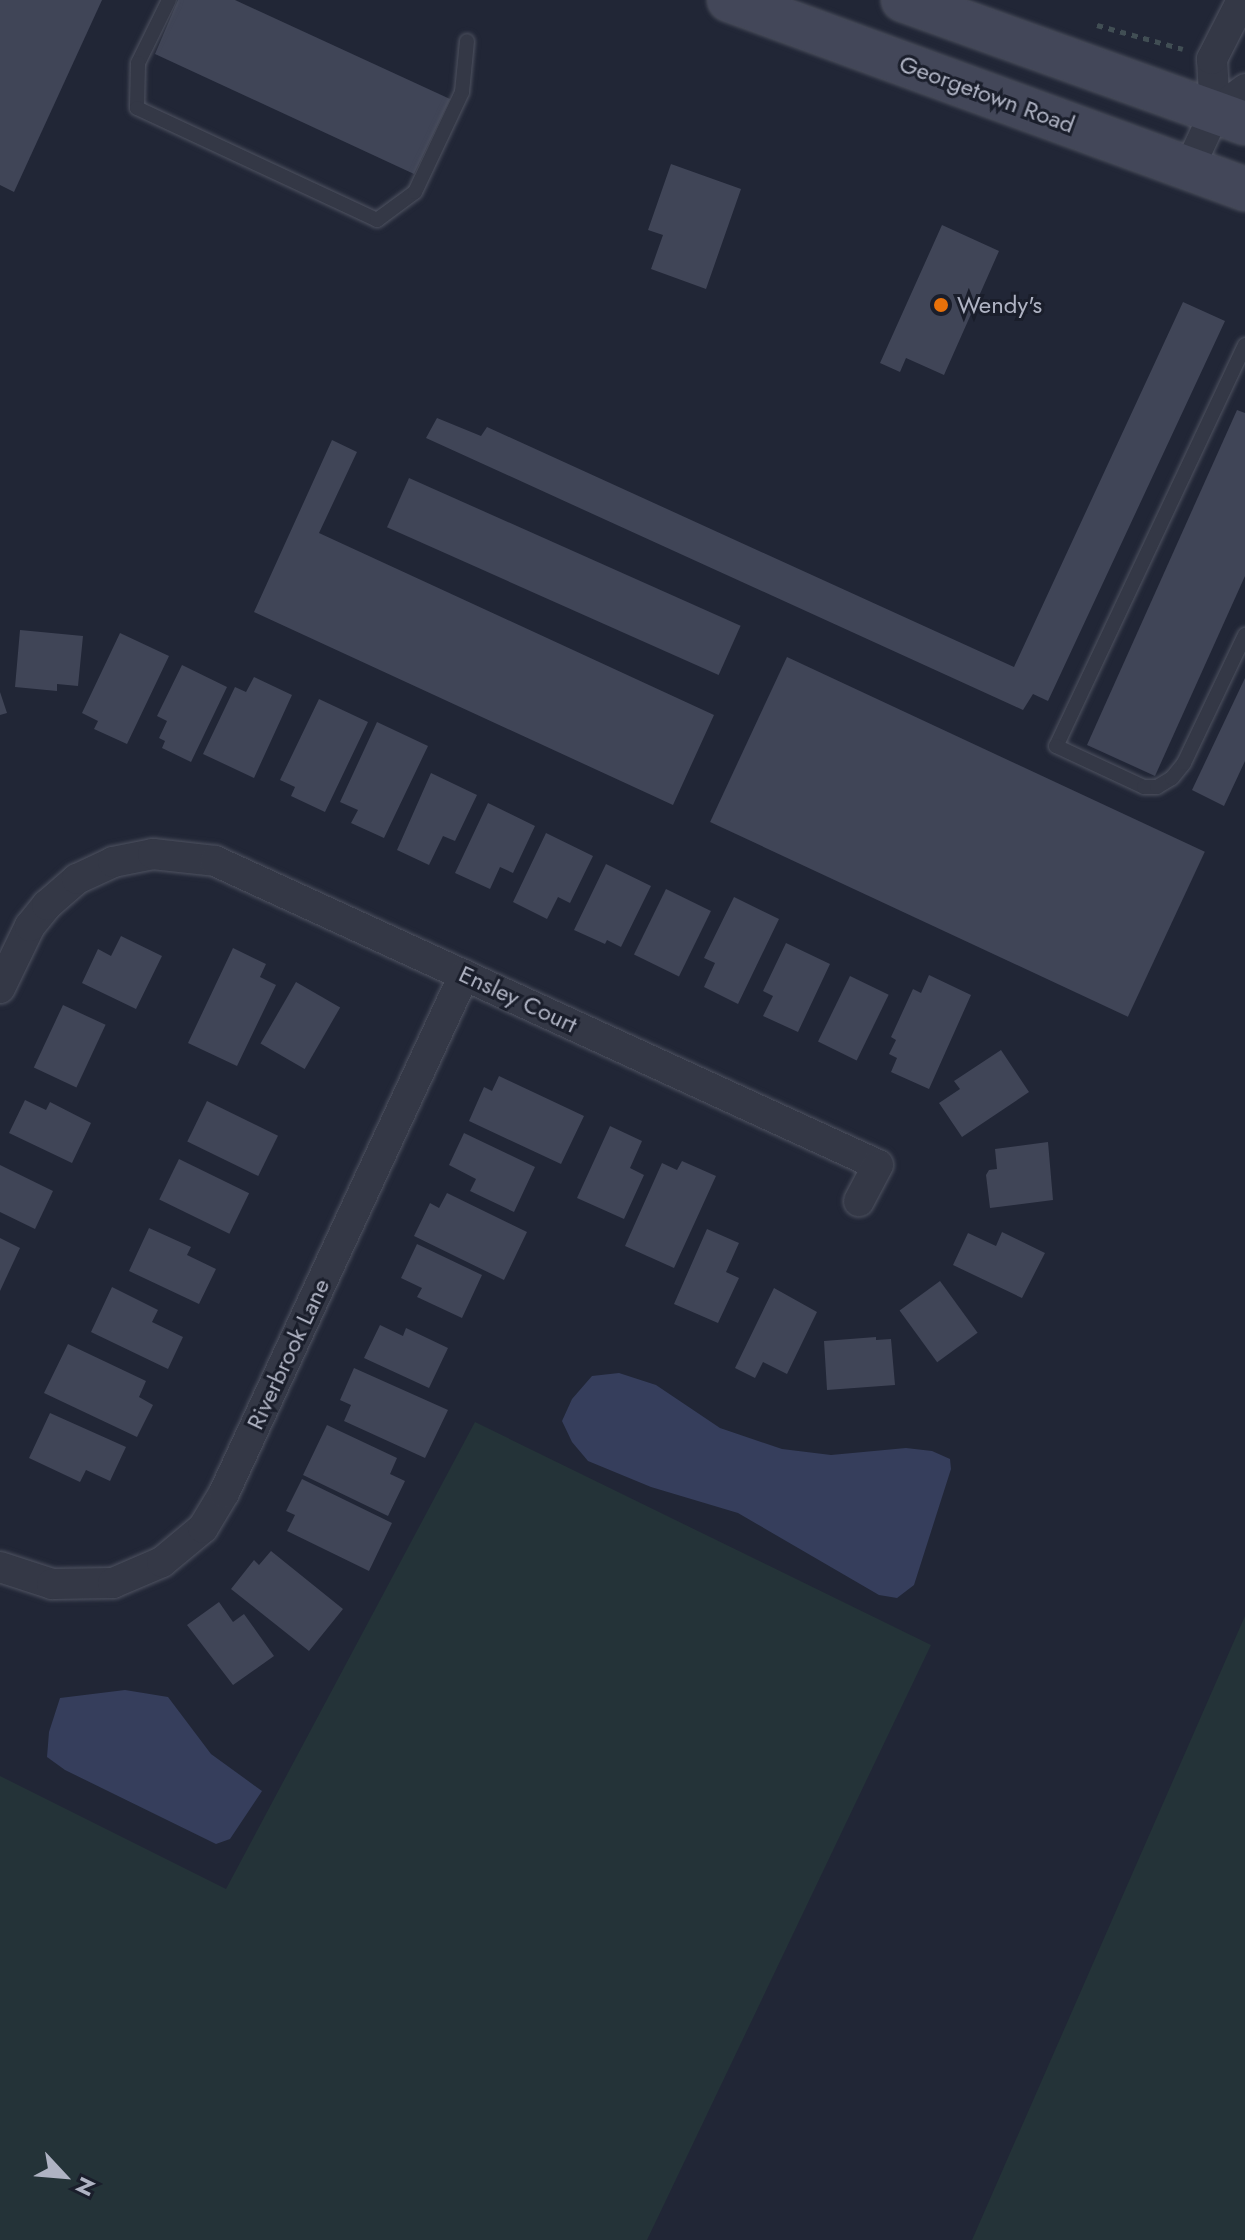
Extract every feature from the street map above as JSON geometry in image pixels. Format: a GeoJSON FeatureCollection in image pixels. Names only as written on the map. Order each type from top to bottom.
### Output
{"type":"FeatureCollection","features":[{"type":"Feature","properties":{"kind":"main road","name":"Georgetown Road"},"geometry":{"type":"LineString","coordinates":[[729,0],[1245,189]]}},
{"type":"Feature","properties":{"kind":"main road"},"geometry":{"type":"LineString","coordinates":[[903,0],[1235,108]]}},
{"type":"Feature","properties":{"kind":"street"},"geometry":{"type":"LineString","coordinates":[[1189,168],[1235,108],[1212,59],[1242,0]]}},
{"type":"Feature","properties":{"kind":"street","name":"Ensley Court"},"geometry":{"type":"LineString","coordinates":[[0,988],[30,926],[47,905],[77,879],[113,862],[165,854],[215,861],[878,1165],[859,1201]]}},
{"type":"Feature","properties":{"kind":"street","name":"Riverbrook Lane"},"geometry":{"type":"LineString","coordinates":[[0,1567],[52,1584],[113,1583],[162,1562],[203,1528],[224,1493],[464,975]]}},
{"type":"Feature","properties":{"kind":"lane"},"geometry":{"type":"LineString","coordinates":[[169,0],[138,63],[137,108],[377,220],[415,192],[462,92],[467,41]]}},
{"type":"Feature","properties":{"kind":"lane"},"geometry":{"type":"LineString","coordinates":[[1245,345],[1239,374],[1056,746],[1144,787],[1157,787],[1172,778],[1184,763],[1245,635]]}},
{"type":"Feature","properties":{"kind":"shaded area"},"geometry":{"type":"Polygon","coordinates":[[[475,1422],[931,1645],[647,2240],[0,2240],[0,1776],[226,1889],[475,1422]]]}},
{"type":"Feature","properties":{"kind":"shaded area"},"geometry":{"type":"Polygon","coordinates":[[[1245,1616],[1245,2240],[972,2240],[1245,1616]]]}},
{"type":"Feature","properties":{"kind":"water"},"geometry":{"type":"Polygon","coordinates":[[[619,1373],[656,1385],[720,1428],[782,1449],[831,1455],[906,1448],[932,1451],[950,1459],[951,1469],[914,1585],[897,1598],[879,1595],[738,1513],[651,1487],[588,1461],[572,1442],[562,1421],[572,1399],[592,1376],[619,1373]]]}},
{"type":"Feature","properties":{"kind":"water"},"geometry":{"type":"Polygon","coordinates":[[[125,1690],[168,1697],[211,1754],[262,1791],[230,1839],[216,1844],[65,1770],[47,1757],[49,1732],[60,1698],[125,1690]]]}},
{"type":"Feature","properties":{"kind":"building"},"geometry":{"type":"Polygon","coordinates":[[[0,0],[102,0],[14,192],[0,185],[0,0]]]}},
{"type":"Feature","properties":{"kind":"building"},"geometry":{"type":"Polygon","coordinates":[[[178,0],[235,0],[450,99],[414,174],[155,54],[178,0]]]}},
{"type":"Feature","properties":{"kind":"building"},"geometry":{"type":"Polygon","coordinates":[[[671,164],[741,189],[706,289],[651,269],[663,235],[648,230],[671,164]]]}},
{"type":"Feature","properties":{"kind":"building","name":"Wendy's"},"geometry":{"type":"Polygon","coordinates":[[[942,225],[999,251],[944,375],[906,358],[900,372],[880,363],[942,225]]]}},
{"type":"Feature","properties":{"kind":"building"},"geometry":{"type":"Polygon","coordinates":[[[1183,302],[1225,321],[1048,701],[1033,694],[1023,710],[426,438],[437,418],[481,436],[487,427],[1014,667],[1183,302]]]}},
{"type":"Feature","properties":{"kind":"building"},"geometry":{"type":"Polygon","coordinates":[[[1237,410],[1245,413],[1245,576],[1155,776],[1087,745],[1237,410]]]}},
{"type":"Feature","properties":{"kind":"building"},"geometry":{"type":"Polygon","coordinates":[[[332,440],[357,452],[319,533],[714,715],[673,805],[254,612],[332,440]]]}},
{"type":"Feature","properties":{"kind":"building"},"geometry":{"type":"Polygon","coordinates":[[[409,478],[741,626],[719,675],[387,527],[409,478]]]}},
{"type":"Feature","properties":{"kind":"building"},"geometry":{"type":"Polygon","coordinates":[[[20,630],[83,636],[78,686],[57,684],[57,691],[15,687],[20,630]]]}},
{"type":"Feature","properties":{"kind":"building"},"geometry":{"type":"Polygon","coordinates":[[[120,633],[169,656],[127,744],[94,729],[98,721],[82,713],[120,633]]]}},
{"type":"Feature","properties":{"kind":"building"},"geometry":{"type":"Polygon","coordinates":[[[787,657],[1205,852],[1128,1017],[710,822],[787,657]]]}},
{"type":"Feature","properties":{"kind":"building"},"geometry":{"type":"Polygon","coordinates":[[[182,665],[227,687],[191,762],[162,748],[165,741],[159,738],[167,721],[157,716],[182,665]]]}},
{"type":"Feature","properties":{"kind":"building"},"geometry":{"type":"Polygon","coordinates":[[[254,677],[292,695],[254,778],[203,754],[235,687],[246,692],[254,677]]]}},
{"type":"Feature","properties":{"kind":"building"},"geometry":{"type":"Polygon","coordinates":[[[1245,678],[1245,761],[1224,806],[1192,790],[1245,678]]]}},
{"type":"Feature","properties":{"kind":"building"},"geometry":{"type":"Polygon","coordinates":[[[0,692],[7,713],[0,715],[0,692]]]}},
{"type":"Feature","properties":{"kind":"building"},"geometry":{"type":"Polygon","coordinates":[[[319,699],[368,722],[325,812],[291,796],[295,787],[280,780],[319,699]]]}},
{"type":"Feature","properties":{"kind":"building"},"geometry":{"type":"Polygon","coordinates":[[[377,722],[428,746],[384,838],[351,823],[358,810],[340,802],[377,722]]]}},
{"type":"Feature","properties":{"kind":"building"},"geometry":{"type":"Polygon","coordinates":[[[431,773],[477,795],[455,841],[443,836],[429,865],[397,850],[431,773]]]}},
{"type":"Feature","properties":{"kind":"building"},"geometry":{"type":"Polygon","coordinates":[[[488,803],[535,826],[513,873],[500,867],[490,889],[455,873],[488,803]]]}},
{"type":"Feature","properties":{"kind":"building"},"geometry":{"type":"Polygon","coordinates":[[[546,833],[593,856],[570,903],[558,897],[547,919],[513,902],[546,833]]]}},
{"type":"Feature","properties":{"kind":"building"},"geometry":{"type":"Polygon","coordinates":[[[606,864],[651,886],[621,947],[607,940],[605,944],[574,930],[606,864]]]}},
{"type":"Feature","properties":{"kind":"building"},"geometry":{"type":"Polygon","coordinates":[[[666,889],[711,911],[679,977],[634,955],[666,889]]]}},
{"type":"Feature","properties":{"kind":"building"},"geometry":{"type":"Polygon","coordinates":[[[734,897],[779,919],[738,1004],[704,987],[715,963],[704,958],[734,897]]]}},
{"type":"Feature","properties":{"kind":"building"},"geometry":{"type":"Polygon","coordinates":[[[121,936],[162,956],[136,1009],[82,983],[98,949],[111,956],[121,936]]]}},
{"type":"Feature","properties":{"kind":"building"},"geometry":{"type":"Polygon","coordinates":[[[786,943],[830,964],[798,1032],[763,1016],[773,996],[763,991],[786,943]]]}},
{"type":"Feature","properties":{"kind":"building"},"geometry":{"type":"Polygon","coordinates":[[[233,948],[266,964],[260,977],[276,985],[237,1066],[188,1043],[233,948]]]}},
{"type":"Feature","properties":{"kind":"building"},"geometry":{"type":"Polygon","coordinates":[[[929,975],[971,995],[929,1089],[891,1072],[897,1058],[889,1054],[896,1040],[891,1037],[913,989],[921,993],[929,975]]]}},
{"type":"Feature","properties":{"kind":"building"},"geometry":{"type":"Polygon","coordinates":[[[850,976],[889,995],[857,1060],[818,1042],[850,976]]]}},
{"type":"Feature","properties":{"kind":"building"},"geometry":{"type":"Polygon","coordinates":[[[296,982],[340,1008],[305,1069],[261,1043],[296,982]]]}},
{"type":"Feature","properties":{"kind":"building"},"geometry":{"type":"Polygon","coordinates":[[[63,1005],[106,1025],[76,1087],[34,1068],[63,1005]]]}},
{"type":"Feature","properties":{"kind":"building"},"geometry":{"type":"Polygon","coordinates":[[[1001,1050],[1029,1092],[962,1137],[939,1103],[960,1089],[954,1081],[1001,1050]]]}},
{"type":"Feature","properties":{"kind":"building"},"geometry":{"type":"Polygon","coordinates":[[[499,1076],[584,1116],[561,1164],[469,1121],[484,1087],[492,1091],[499,1076]]]}},
{"type":"Feature","properties":{"kind":"building"},"geometry":{"type":"Polygon","coordinates":[[[25,1100],[46,1110],[50,1102],[91,1123],[72,1163],[9,1133],[25,1100]]]}},
{"type":"Feature","properties":{"kind":"building"},"geometry":{"type":"Polygon","coordinates":[[[207,1101],[278,1136],[258,1176],[187,1141],[207,1101]]]}},
{"type":"Feature","properties":{"kind":"building"},"geometry":{"type":"Polygon","coordinates":[[[610,1126],[642,1141],[630,1168],[644,1175],[624,1219],[577,1198],[610,1126]]]}},
{"type":"Feature","properties":{"kind":"building"},"geometry":{"type":"Polygon","coordinates":[[[464,1133],[535,1167],[514,1212],[470,1191],[476,1179],[449,1165],[464,1133]]]}},
{"type":"Feature","properties":{"kind":"building"},"geometry":{"type":"Polygon","coordinates":[[[1048,1142],[1053,1200],[990,1208],[986,1175],[989,1170],[997,1169],[995,1149],[1048,1142]]]}},
{"type":"Feature","properties":{"kind":"building"},"geometry":{"type":"Polygon","coordinates":[[[179,1159],[249,1193],[229,1234],[159,1199],[179,1159]]]}},
{"type":"Feature","properties":{"kind":"building"},"geometry":{"type":"Polygon","coordinates":[[[682,1161],[716,1176],[674,1268],[625,1246],[662,1163],[677,1170],[682,1161]]]}},
{"type":"Feature","properties":{"kind":"building"},"geometry":{"type":"Polygon","coordinates":[[[0,1165],[53,1191],[35,1229],[0,1212],[0,1165]]]}},
{"type":"Feature","properties":{"kind":"building"},"geometry":{"type":"Polygon","coordinates":[[[447,1193],[527,1232],[504,1280],[414,1236],[430,1203],[439,1208],[447,1193]]]}},
{"type":"Feature","properties":{"kind":"building"},"geometry":{"type":"Polygon","coordinates":[[[149,1228],[191,1247],[187,1255],[216,1269],[199,1304],[129,1271],[149,1228]]]}},
{"type":"Feature","properties":{"kind":"building"},"geometry":{"type":"Polygon","coordinates":[[[707,1229],[739,1243],[726,1272],[739,1278],[718,1323],[674,1304],[707,1229]]]}},
{"type":"Feature","properties":{"kind":"building"},"geometry":{"type":"Polygon","coordinates":[[[1002,1232],[1045,1253],[1022,1298],[953,1265],[968,1233],[996,1246],[1002,1232]]]}},
{"type":"Feature","properties":{"kind":"building"},"geometry":{"type":"Polygon","coordinates":[[[0,1238],[20,1248],[0,1291],[0,1238]]]}},
{"type":"Feature","properties":{"kind":"building"},"geometry":{"type":"Polygon","coordinates":[[[417,1244],[482,1275],[462,1318],[417,1297],[422,1288],[401,1278],[417,1244]]]}},
{"type":"Feature","properties":{"kind":"building"},"geometry":{"type":"Polygon","coordinates":[[[940,1281],[978,1333],[937,1362],[900,1310],[940,1281]]]}},
{"type":"Feature","properties":{"kind":"building"},"geometry":{"type":"Polygon","coordinates":[[[112,1287],[158,1310],[152,1322],[183,1337],[168,1369],[91,1332],[112,1287]]]}},
{"type":"Feature","properties":{"kind":"building"},"geometry":{"type":"Polygon","coordinates":[[[774,1288],[817,1312],[787,1374],[763,1362],[755,1378],[735,1368],[774,1288]]]}},
{"type":"Feature","properties":{"kind":"building"},"geometry":{"type":"Polygon","coordinates":[[[380,1325],[403,1336],[406,1328],[448,1348],[429,1388],[364,1358],[380,1325]]]}},
{"type":"Feature","properties":{"kind":"building"},"geometry":{"type":"Polygon","coordinates":[[[876,1337],[876,1340],[891,1339],[895,1385],[827,1390],[824,1341],[876,1337]]]}},
{"type":"Feature","properties":{"kind":"building"},"geometry":{"type":"Polygon","coordinates":[[[68,1344],[146,1381],[139,1397],[153,1405],[137,1437],[44,1393],[68,1344]]]}},
{"type":"Feature","properties":{"kind":"building"},"geometry":{"type":"Polygon","coordinates":[[[354,1368],[448,1410],[425,1458],[344,1421],[351,1405],[340,1400],[354,1368]]]}},
{"type":"Feature","properties":{"kind":"building"},"geometry":{"type":"Polygon","coordinates":[[[50,1413],[126,1447],[110,1481],[86,1470],[80,1482],[29,1458],[50,1413]]]}},
{"type":"Feature","properties":{"kind":"building"},"geometry":{"type":"Polygon","coordinates":[[[327,1425],[397,1458],[390,1474],[405,1481],[388,1516],[303,1475],[327,1425]]]}},
{"type":"Feature","properties":{"kind":"building"},"geometry":{"type":"Polygon","coordinates":[[[302,1479],[392,1523],[369,1571],[287,1531],[295,1515],[286,1511],[302,1479]]]}},
{"type":"Feature","properties":{"kind":"building"},"geometry":{"type":"Polygon","coordinates":[[[271,1551],[343,1609],[309,1651],[231,1589],[254,1560],[259,1565],[271,1551]]]}},
{"type":"Feature","properties":{"kind":"building"},"geometry":{"type":"Polygon","coordinates":[[[219,1602],[233,1622],[244,1614],[274,1656],[233,1685],[187,1625],[219,1602]]]}},
{"type":"Feature","properties":{"kind":"place","name":"Wendy's"},"geometry":{"type":"Point","coordinates":[941,305]}}]}
